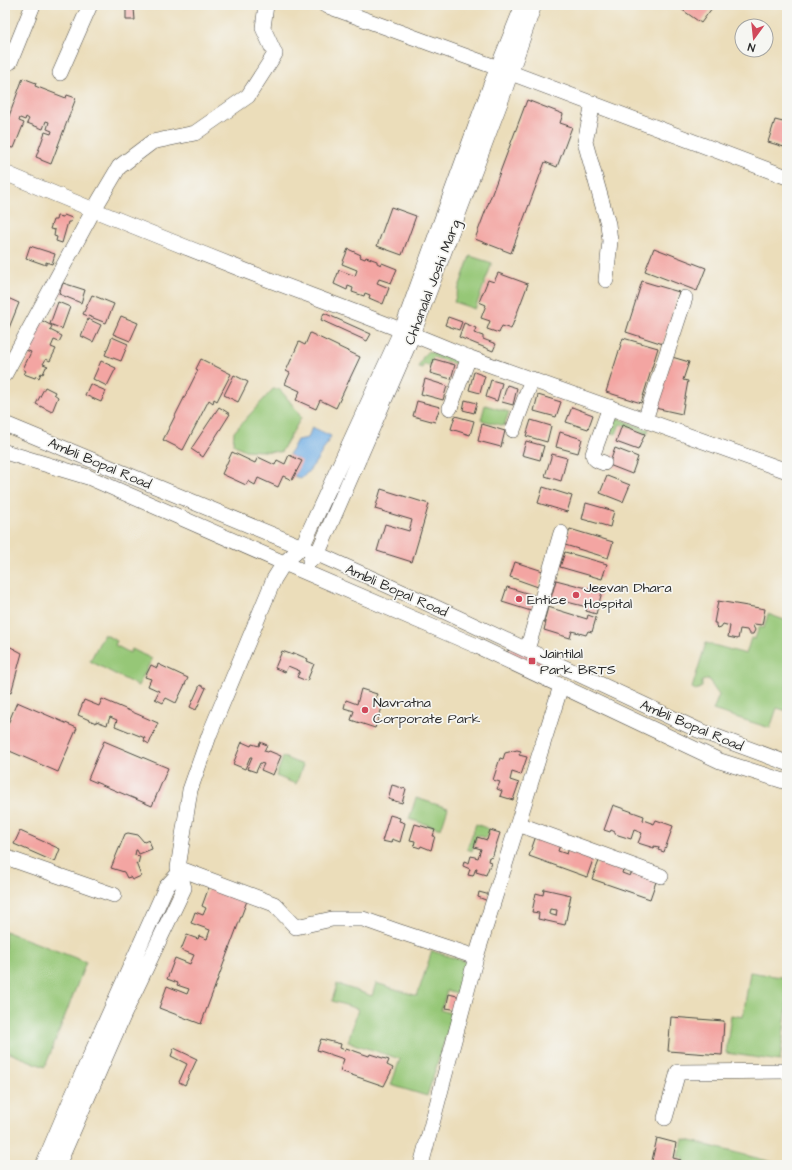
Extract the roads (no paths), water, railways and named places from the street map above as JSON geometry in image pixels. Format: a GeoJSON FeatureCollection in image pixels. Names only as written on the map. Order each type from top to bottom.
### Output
{"type":"FeatureCollection","features":[{"type":"Feature","properties":{"kind":"street"},"geometry":{"type":"LineString","coordinates":[[10,62],[33,5]]}},
{"type":"Feature","properties":{"kind":"street"},"geometry":{"type":"LineString","coordinates":[[60,73],[90,5]]}},
{"type":"Feature","properties":{"kind":"street"},"geometry":{"type":"LineString","coordinates":[[5,374],[93,211],[119,167],[152,142],[195,133],[248,96],[275,54],[263,28],[266,5]]}},
{"type":"Feature","properties":{"kind":"street"},"geometry":{"type":"LineString","coordinates":[[325,5],[593,103],[787,177]]}},
{"type":"Feature","properties":{"kind":"street","name":"Chhanalal Joshi Marg"},"geometry":{"type":"LineString","coordinates":[[317,555],[407,331],[504,70],[523,5]]}},
{"type":"Feature","properties":{"kind":"street","name":"Chhanalal Joshi Marg"},"geometry":{"type":"LineString","coordinates":[[504,70],[534,5]]}},
{"type":"Feature","properties":{"kind":"street"},"geometry":{"type":"LineString","coordinates":[[593,103],[585,142],[608,224],[610,241],[606,280]]}},
{"type":"Feature","properties":{"kind":"street"},"geometry":{"type":"LineString","coordinates":[[5,173],[93,211],[407,331],[469,357],[787,471]]}},
{"type":"Feature","properties":{"kind":"street"},"geometry":{"type":"LineString","coordinates":[[645,420],[685,298]]}},
{"type":"Feature","properties":{"kind":"street","name":"Chhanalal Joshi Marg"},"geometry":{"type":"LineString","coordinates":[[302,547],[407,331]]}},
{"type":"Feature","properties":{"kind":"street"},"geometry":{"type":"LineString","coordinates":[[450,408],[469,357]]}},
{"type":"Feature","properties":{"kind":"street"},"geometry":{"type":"LineString","coordinates":[[514,430],[532,379]]}},
{"type":"Feature","properties":{"kind":"street"},"geometry":{"type":"LineString","coordinates":[[604,463],[596,460],[593,454],[610,407]]}},
{"type":"Feature","properties":{"kind":"street","name":"Ambli Bopal Road"},"geometry":{"type":"LineString","coordinates":[[5,424],[302,547],[422,601],[698,730],[787,763]]}},
{"type":"Feature","properties":{"kind":"street","name":"Ambli Bopal Road"},"geometry":{"type":"LineString","coordinates":[[5,452],[88,477],[284,564],[477,646],[720,761],[787,782]]}},
{"type":"Feature","properties":{"kind":"street"},"geometry":{"type":"LineString","coordinates":[[527,650],[561,533]]}},
{"type":"Feature","properties":{"kind":"street"},"geometry":{"type":"LineString","coordinates":[[58,1165],[124,1014],[184,888],[179,870],[190,790],[210,733],[274,579],[284,564],[302,547]]}},
{"type":"Feature","properties":{"kind":"street"},"geometry":{"type":"LineString","coordinates":[[274,579],[300,570],[317,555]]}},
{"type":"Feature","properties":{"kind":"street"},"geometry":{"type":"LineString","coordinates":[[421,1165],[476,957],[561,686]]}},
{"type":"Feature","properties":{"kind":"street"},"geometry":{"type":"LineString","coordinates":[[518,824],[661,876]]}},
{"type":"Feature","properties":{"kind":"street"},"geometry":{"type":"LineString","coordinates":[[5,856],[114,895]]}},
{"type":"Feature","properties":{"kind":"street"},"geometry":{"type":"LineString","coordinates":[[179,870],[274,904],[296,927],[332,919],[363,919],[476,957]]}},
{"type":"Feature","properties":{"kind":"street"},"geometry":{"type":"LineString","coordinates":[[43,1165],[166,887],[179,870]]}},
{"type":"Feature","properties":{"kind":"street"},"geometry":{"type":"LineString","coordinates":[[664,1118],[678,1072],[787,1070]]}},
{"type":"Feature","properties":{"kind":"water"},"geometry":{"type":"Polygon","coordinates":[[[312,427],[331,436],[314,464],[301,479],[294,476],[301,461],[289,455],[297,440],[308,438],[312,427]]]}},
{"type":"Feature","properties":{"kind":"place","name":"Jeevan Dhara Hospital"},"geometry":{"type":"Point","coordinates":[576,595]}},
{"type":"Feature","properties":{"kind":"place","name":"Entice"},"geometry":{"type":"Point","coordinates":[519,599]}},
{"type":"Feature","properties":{"kind":"place","name":"Jaintilal Park BRTS"},"geometry":{"type":"Point","coordinates":[532,661]}},
{"type":"Feature","properties":{"kind":"place","name":"Navratna Corporate Park"},"geometry":{"type":"Point","coordinates":[365,710]}}]}
